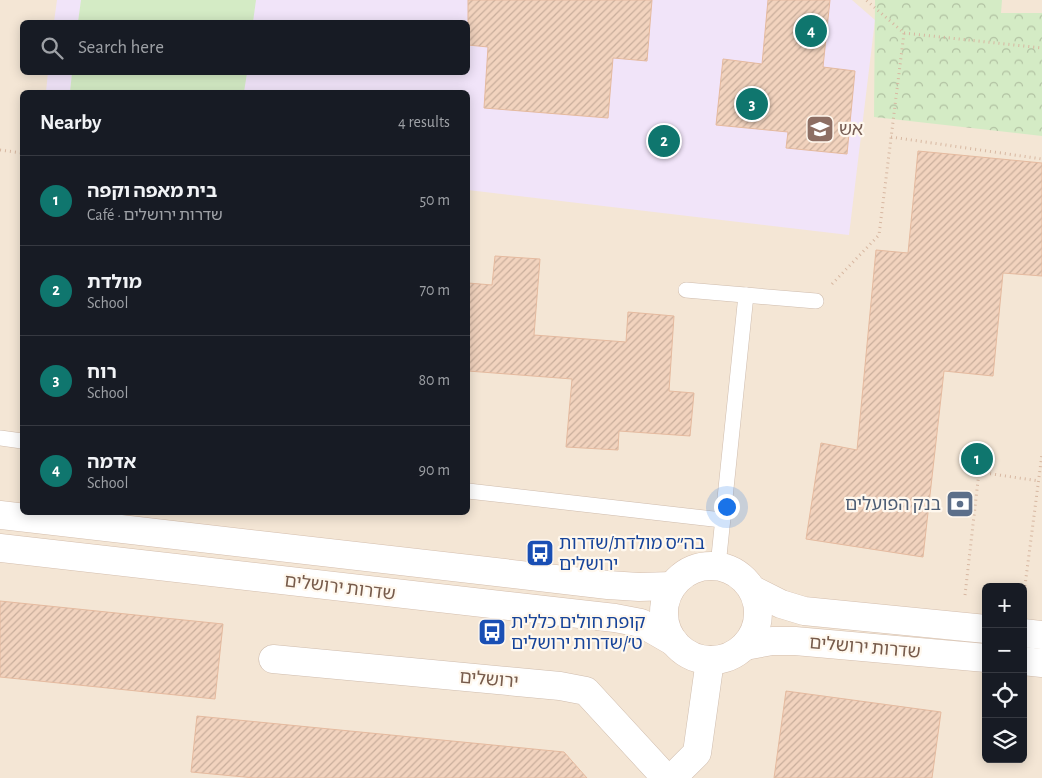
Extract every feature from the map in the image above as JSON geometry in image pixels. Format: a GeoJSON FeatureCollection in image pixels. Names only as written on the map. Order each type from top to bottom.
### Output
{"type":"FeatureCollection","features":[{"type":"Feature","properties":{"kind":"street","name":"שדרות ירושלים"},"geometry":{"type":"LineString","coordinates":[[0,515],[608,585],[639,588],[672,586]]}},
{"type":"Feature","properties":{"kind":"street","name":"שדרות ירושלים"},"geometry":{"type":"LineString","coordinates":[[0,548],[615,618],[641,624],[674,642]]}},
{"type":"Feature","properties":{"kind":"street"},"geometry":{"type":"LineString","coordinates":[[704,566],[718,566],[732,570],[744,579],[753,590],[758,604],[758,619],[754,634],[745,646],[735,654],[723,659],[697,658],[684,652],[674,642],[667,629],[664,614],[666,600],[672,586],[681,576],[704,566]]}},
{"type":"Feature","properties":{"kind":"street","name":"שדרות ירושלים"},"geometry":{"type":"LineString","coordinates":[[753,590],[781,604],[804,612],[982,629]]}},
{"type":"Feature","properties":{"kind":"street"},"geometry":{"type":"LineString","coordinates":[[1027,633],[1042,635]]}},
{"type":"Feature","properties":{"kind":"street","name":"שדרות ירושלים"},"geometry":{"type":"LineString","coordinates":[[745,646],[772,641],[795,641],[982,658]]}},
{"type":"Feature","properties":{"kind":"street","name":"ירושלים"},"geometry":{"type":"LineString","coordinates":[[273,659],[550,685],[586,691],[666,778]]}},
{"type":"Feature","properties":{"kind":"street"},"geometry":{"type":"LineString","coordinates":[[672,778],[698,753],[710,660]]}},
{"type":"Feature","properties":{"kind":"street"},"geometry":{"type":"LineString","coordinates":[[1027,661],[1042,663]]}},
{"type":"Feature","properties":{"kind":"lane"},"geometry":{"type":"LineString","coordinates":[[686,290],[816,301]]}},
{"type":"Feature","properties":{"kind":"lane"},"geometry":{"type":"LineString","coordinates":[[718,566],[746,295]]}},
{"type":"Feature","properties":{"kind":"lane"},"geometry":{"type":"LineString","coordinates":[[0,438],[20,441]]}},
{"type":"Feature","properties":{"kind":"lane"},"geometry":{"type":"LineString","coordinates":[[470,491],[722,520]]}},
{"type":"Feature","properties":{"kind":"path"},"geometry":{"type":"LineString","coordinates":[[866,0],[904,33],[1042,48]]}},
{"type":"Feature","properties":{"kind":"path"},"geometry":{"type":"LineString","coordinates":[[816,301],[879,235],[904,33]]}},
{"type":"Feature","properties":{"kind":"path"},"geometry":{"type":"LineString","coordinates":[[891,137],[1042,159]]}},
{"type":"Feature","properties":{"kind":"path"},"geometry":{"type":"LineString","coordinates":[[0,150],[20,153]]}},
{"type":"Feature","properties":{"kind":"path"},"geometry":{"type":"LineString","coordinates":[[1025,583],[1042,454]]}},
{"type":"Feature","properties":{"kind":"path"},"geometry":{"type":"LineString","coordinates":[[965,597],[979,472],[1039,480]]}},
{"type":"Feature","properties":{"kind":"shaded area"},"geometry":{"type":"Polygon","coordinates":[[[0,0],[1042,0],[1042,778],[0,778],[0,0]]]}},
{"type":"Feature","properties":{"kind":"shaded area"},"geometry":{"type":"Polygon","coordinates":[[[57,0],[852,0],[875,20],[849,235],[470,190],[470,90],[46,90],[48,75],[470,75],[470,20],[54,20],[57,0]]]}},
{"type":"Feature","properties":{"kind":"green space"},"geometry":{"type":"Polygon","coordinates":[[[81,0],[256,0],[253,20],[78,20],[81,0]]]}},
{"type":"Feature","properties":{"kind":"green space"},"geometry":{"type":"Polygon","coordinates":[[[875,0],[1002,0],[1001,13],[1042,13],[1042,136],[874,117],[875,0]]]}},
{"type":"Feature","properties":{"kind":"green space"},"geometry":{"type":"Polygon","coordinates":[[[72,75],[247,75],[244,90],[70,90],[72,75]]]}},
{"type":"Feature","properties":{"kind":"building"},"geometry":{"type":"Polygon","coordinates":[[[468,0],[652,0],[647,61],[613,58],[608,118],[484,108],[488,47],[470,45],[470,20],[468,20],[468,0]]]}},
{"type":"Feature","properties":{"kind":"building"},"geometry":{"type":"Polygon","coordinates":[[[768,0],[830,0],[823,67],[855,71],[847,154],[786,148],[788,132],[716,125],[723,59],[762,64],[768,0]]]}},
{"type":"Feature","properties":{"kind":"building"},"geometry":{"type":"Polygon","coordinates":[[[918,151],[1042,163],[1042,276],[1003,273],[993,376],[944,371],[923,557],[806,539],[821,443],[857,450],[876,250],[908,253],[918,151]]]}},
{"type":"Feature","properties":{"kind":"building"},"geometry":{"type":"Polygon","coordinates":[[[495,256],[540,259],[534,335],[626,342],[628,312],[674,316],[669,391],[694,393],[690,436],[619,431],[618,450],[566,447],[572,379],[470,371],[470,283],[492,285],[495,256]]]}},
{"type":"Feature","properties":{"kind":"building"},"geometry":{"type":"Polygon","coordinates":[[[0,601],[223,624],[215,699],[0,677],[0,601]]]}},
{"type":"Feature","properties":{"kind":"building"},"geometry":{"type":"Polygon","coordinates":[[[786,691],[941,712],[932,778],[774,778],[786,691]]]}},
{"type":"Feature","properties":{"kind":"building"},"geometry":{"type":"Polygon","coordinates":[[[197,716],[564,752],[587,778],[255,778],[191,772],[197,716]]]}},
{"type":"Feature","properties":{"kind":"place","name":"אדמה"},"geometry":{"type":"Point","coordinates":[811,31]}},
{"type":"Feature","properties":{"kind":"place","name":"רוח"},"geometry":{"type":"Point","coordinates":[752,104]}},
{"type":"Feature","properties":{"kind":"place","name":"אש"},"geometry":{"type":"Point","coordinates":[820,129]}},
{"type":"Feature","properties":{"kind":"place","name":"מולדת"},"geometry":{"type":"Point","coordinates":[664,141]}},
{"type":"Feature","properties":{"kind":"place","name":"בית מאפה וקפה"},"geometry":{"type":"Point","coordinates":[977,459]}},
{"type":"Feature","properties":{"kind":"place","name":"בנק הפועלים"},"geometry":{"type":"Point","coordinates":[960,504]}},
{"type":"Feature","properties":{"kind":"place","name":"בה״ס מולדת/שדרות ירושלים"},"geometry":{"type":"Point","coordinates":[540,553]}},
{"type":"Feature","properties":{"kind":"place","name":"קופת חולים כללית ט׳/שדרות ירושלים"},"geometry":{"type":"Point","coordinates":[492,632]}}]}
